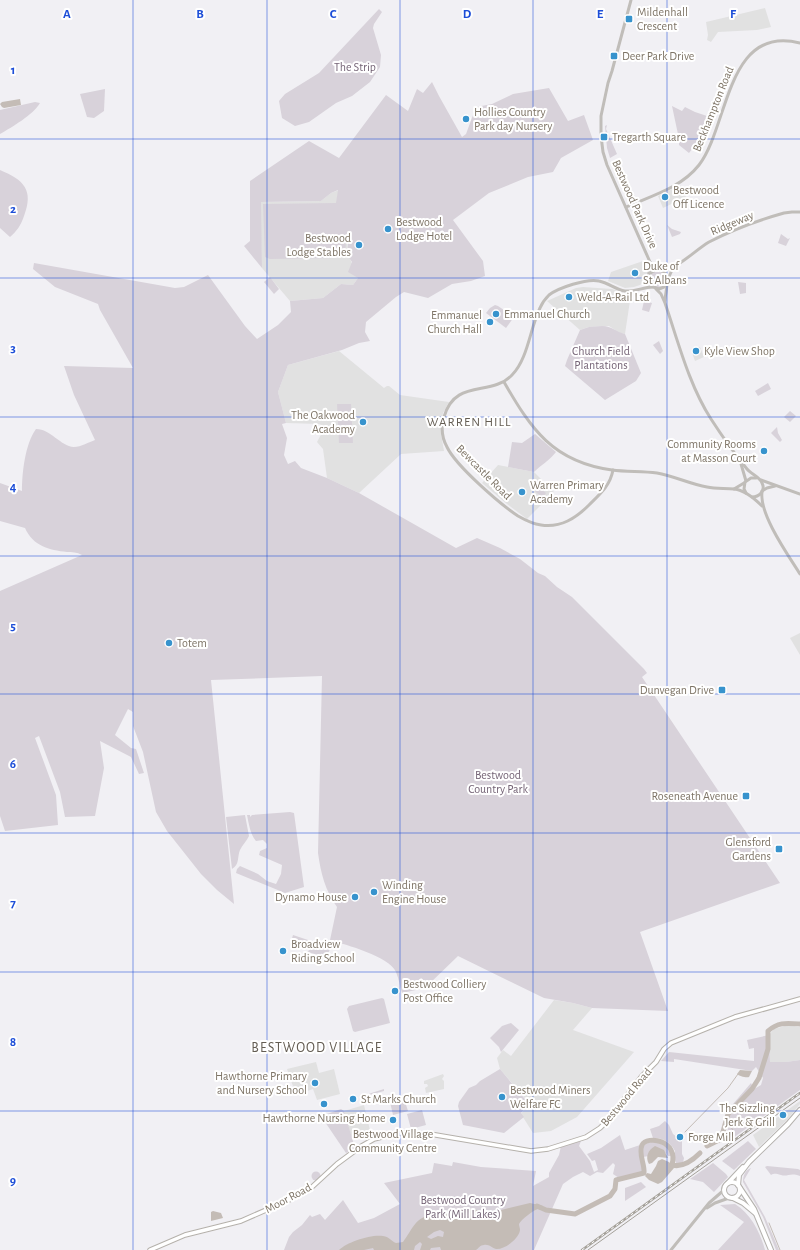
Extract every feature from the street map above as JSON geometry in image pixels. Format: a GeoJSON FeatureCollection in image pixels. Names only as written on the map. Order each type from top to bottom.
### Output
{"type":"FeatureCollection","features":[{"type":"Feature","properties":{"kind":"main road","name":"Bestwood Road"},"geometry":{"type":"LineString","coordinates":[[440,1135],[531,1151],[548,1149],[582,1138],[594,1132],[608,1120],[642,1076],[656,1062],[669,1045],[735,1017],[800,999]]}},
{"type":"Feature","properties":{"kind":"main road"},"geometry":{"type":"LineString","coordinates":[[755,1214],[743,1203],[726,1196],[724,1190],[728,1183],[740,1170],[788,1124],[800,1110]]}},
{"type":"Feature","properties":{"kind":"main road","name":"Moor Road"},"geometry":{"type":"LineString","coordinates":[[150,1250],[185,1235],[241,1221],[289,1200],[306,1191],[350,1155],[374,1139],[390,1134],[403,1133],[440,1135]]}},
{"type":"Feature","properties":{"kind":"main road"},"geometry":{"type":"LineString","coordinates":[[731,1198],[740,1193],[739,1175],[749,1162]]}},
{"type":"Feature","properties":{"kind":"main road"},"geometry":{"type":"LineString","coordinates":[[728,1183],[734,1183],[739,1187],[754,1209],[771,1250]]}},
{"type":"Feature","properties":{"kind":"street","name":"Bestwood Park Drive"},"geometry":{"type":"LineString","coordinates":[[631,0],[608,83],[601,116],[601,140],[606,161],[650,262],[650,275]]}},
{"type":"Feature","properties":{"kind":"street","name":"Beckhampton Road"},"geometry":{"type":"LineString","coordinates":[[626,207],[678,183],[697,166],[709,146],[737,72],[744,60],[751,53],[762,46],[776,42],[792,41],[800,43]]}},
{"type":"Feature","properties":{"kind":"street","name":"Ridgeway"},"geometry":{"type":"LineString","coordinates":[[667,282],[676,265],[703,246],[728,234],[784,213],[800,212]]}},
{"type":"Feature","properties":{"kind":"street","name":"Bestwood Park Drive"},"geometry":{"type":"LineString","coordinates":[[650,262],[660,270]]}},
{"type":"Feature","properties":{"kind":"street","name":"Ridgeway"},"geometry":{"type":"LineString","coordinates":[[660,270],[676,265]]}},
{"type":"Feature","properties":{"kind":"street"},"geometry":{"type":"LineString","coordinates":[[641,288],[653,271],[660,270],[667,276],[665,303]]}},
{"type":"Feature","properties":{"kind":"street"},"geometry":{"type":"LineString","coordinates":[[667,282],[664,287],[641,288],[631,291],[618,289],[601,281],[590,280],[562,288],[552,293],[544,301],[538,311],[518,367],[504,382],[527,420],[546,441],[574,460],[595,467],[613,470],[658,473],[707,487],[734,489],[750,496],[762,506],[774,531],[800,574]]}},
{"type":"Feature","properties":{"kind":"street"},"geometry":{"type":"LineString","coordinates":[[648,280],[650,284],[662,294],[692,382],[699,398],[711,419],[740,461],[759,479],[763,486],[762,506]]}},
{"type":"Feature","properties":{"kind":"street","name":"Bewcastle Road"},"geometry":{"type":"LineString","coordinates":[[504,382],[493,386],[471,389],[458,396],[446,411],[442,427],[444,441],[449,451],[476,481],[502,504],[518,516],[533,523],[548,525],[564,523],[583,511],[601,493],[609,483],[613,470]]}},
{"type":"Feature","properties":{"kind":"street"},"geometry":{"type":"LineString","coordinates":[[740,461],[746,494]]}},
{"type":"Feature","properties":{"kind":"street"},"geometry":{"type":"LineString","coordinates":[[734,489],[751,478],[759,479],[800,494]]}},
{"type":"Feature","properties":{"kind":"street"},"geometry":{"type":"LineString","coordinates":[[750,496],[758,496],[766,488],[777,486]]}},
{"type":"Feature","properties":{"kind":"street"},"geometry":{"type":"LineString","coordinates":[[671,1250],[711,1201],[724,1190]]}},
{"type":"Feature","properties":{"kind":"street"},"geometry":{"type":"LineString","coordinates":[[704,1211],[715,1203],[731,1198]]}},
{"type":"Feature","properties":{"kind":"shaded area"},"geometry":{"type":"Polygon","coordinates":[[[765,8],[771,27],[757,30],[718,32],[711,42],[707,40],[708,35],[706,22],[765,8]]]}},
{"type":"Feature","properties":{"kind":"shaded area"},"geometry":{"type":"Polygon","coordinates":[[[20,99],[21,105],[4,108],[0,104],[2,102],[20,99]]]}},
{"type":"Feature","properties":{"kind":"shaded area"},"geometry":{"type":"Polygon","coordinates":[[[680,185],[686,197],[663,208],[658,196],[680,185]]]}},
{"type":"Feature","properties":{"kind":"shaded area"},"geometry":{"type":"Polygon","coordinates":[[[339,190],[352,197],[347,245],[348,254],[358,278],[353,285],[341,284],[323,298],[290,301],[262,268],[260,202],[321,201],[331,193],[339,190]]]}},
{"type":"Feature","properties":{"kind":"shaded area"},"geometry":{"type":"Polygon","coordinates":[[[646,260],[648,270],[644,282],[640,285],[625,288],[608,281],[611,272],[646,260]]]}},
{"type":"Feature","properties":{"kind":"shaded area"},"geometry":{"type":"Polygon","coordinates":[[[576,288],[612,289],[631,294],[625,334],[620,333],[609,326],[589,327],[580,330],[547,301],[576,288]]]}},
{"type":"Feature","properties":{"kind":"shaded area"},"geometry":{"type":"Polygon","coordinates":[[[700,347],[704,357],[695,361],[691,350],[700,347]]]}},
{"type":"Feature","properties":{"kind":"shaded area","name":"The Oakwood Academy"},"geometry":{"type":"Polygon","coordinates":[[[339,351],[384,388],[389,386],[400,395],[449,402],[443,413],[441,425],[444,451],[401,454],[359,493],[327,478],[323,449],[317,442],[324,429],[324,426],[319,424],[286,423],[278,392],[288,365],[339,351]]]}},
{"type":"Feature","properties":{"kind":"shaded area","name":"Warren Primary Academy"},"geometry":{"type":"Polygon","coordinates":[[[498,465],[534,472],[554,492],[527,519],[482,483],[498,465]]]}},
{"type":"Feature","properties":{"kind":"shaded area"},"geometry":{"type":"Polygon","coordinates":[[[800,633],[800,655],[790,638],[800,633]]]}},
{"type":"Feature","properties":{"kind":"shaded area"},"geometry":{"type":"Polygon","coordinates":[[[554,1000],[592,1008],[573,1030],[634,1052],[577,1117],[551,1131],[533,1133],[521,1114],[529,1103],[500,1069],[497,1058],[503,1050],[511,1056],[554,1000]]]}},
{"type":"Feature","properties":{"kind":"shaded area"},"geometry":{"type":"Polygon","coordinates":[[[788,1025],[800,1027],[800,1060],[770,1062],[769,1035],[774,1029],[788,1025]]]}},
{"type":"Feature","properties":{"kind":"shaded area","name":"Hawthorne Primary and Nursery School"},"geometry":{"type":"Polygon","coordinates":[[[316,1062],[319,1073],[334,1069],[340,1094],[317,1100],[313,1089],[296,1095],[287,1069],[316,1062]]]}},
{"type":"Feature","properties":{"kind":"shaded area"},"geometry":{"type":"Polygon","coordinates":[[[740,1070],[752,1071],[749,1077],[746,1077],[737,1074],[740,1070]]]}},
{"type":"Feature","properties":{"kind":"shaded area"},"geometry":{"type":"Polygon","coordinates":[[[443,1074],[444,1076],[442,1079],[444,1081],[444,1089],[426,1093],[425,1088],[428,1086],[427,1084],[424,1084],[424,1081],[443,1074]]]}},
{"type":"Feature","properties":{"kind":"shaded area"},"geometry":{"type":"Polygon","coordinates":[[[800,1101],[800,1104],[787,1120],[759,1147],[753,1135],[800,1101]]]}},
{"type":"Feature","properties":{"kind":"shaded area"},"geometry":{"type":"Polygon","coordinates":[[[364,1105],[370,1130],[352,1140],[344,1111],[364,1105]]]}},
{"type":"Feature","properties":{"kind":"shaded area"},"geometry":{"type":"Polygon","coordinates":[[[655,1146],[664,1150],[668,1158],[658,1157],[649,1164],[647,1159],[648,1154],[655,1146]]]}},
{"type":"Feature","properties":{"kind":"shaded area"},"geometry":{"type":"Polygon","coordinates":[[[662,1159],[669,1162],[674,1168],[662,1182],[658,1184],[649,1180],[645,1176],[647,1173],[651,1174],[658,1161],[662,1159]]]}},
{"type":"Feature","properties":{"kind":"shaded area"},"geometry":{"type":"Polygon","coordinates":[[[530,1203],[543,1206],[541,1210],[538,1209],[530,1213],[522,1220],[519,1224],[520,1230],[517,1237],[511,1243],[499,1249],[486,1245],[481,1246],[476,1250],[441,1250],[440,1247],[431,1248],[430,1250],[420,1250],[422,1244],[420,1242],[415,1246],[414,1250],[374,1250],[373,1248],[364,1250],[339,1250],[353,1242],[372,1236],[389,1238],[396,1243],[403,1242],[414,1225],[420,1219],[431,1214],[437,1214],[437,1212],[474,1209],[485,1213],[491,1220],[501,1210],[530,1203]],[[440,1230],[427,1237],[431,1239],[438,1236],[443,1237],[444,1232],[440,1230]]]}},
{"type":"Feature","properties":{"kind":"shaded area"},"geometry":{"type":"Polygon","coordinates":[[[211,1212],[221,1213],[223,1218],[211,1221],[211,1212]]]}},
{"type":"Feature","properties":{"kind":"green space","name":"The Strip"},"geometry":{"type":"Polygon","coordinates":[[[379,9],[382,12],[373,28],[381,55],[380,67],[370,82],[352,96],[336,103],[309,122],[295,126],[282,118],[279,101],[285,94],[319,73],[379,9]]]}},
{"type":"Feature","properties":{"kind":"green space","name":"Bestwood Country Park"},"geometry":{"type":"Polygon","coordinates":[[[432,82],[462,137],[466,134],[476,107],[492,104],[513,94],[549,88],[568,121],[584,115],[593,140],[561,158],[553,172],[528,177],[489,193],[453,220],[483,261],[485,276],[471,281],[452,284],[428,298],[404,292],[366,322],[365,332],[370,341],[288,365],[278,392],[286,423],[282,424],[287,438],[284,455],[288,464],[295,461],[301,468],[359,493],[456,548],[477,538],[520,559],[572,597],[647,673],[642,677],[780,883],[640,932],[668,1011],[592,1008],[544,998],[458,956],[425,988],[402,993],[398,977],[392,966],[376,956],[330,940],[337,907],[324,882],[318,853],[322,676],[211,680],[234,904],[201,874],[167,831],[156,812],[143,752],[133,726],[133,712],[128,709],[115,735],[131,748],[136,749],[144,773],[139,774],[131,757],[100,741],[104,768],[95,816],[65,817],[60,792],[39,736],[35,738],[56,795],[58,825],[5,831],[0,816],[0,591],[82,555],[74,552],[54,550],[42,546],[32,539],[25,528],[0,521],[0,483],[22,491],[27,450],[32,435],[36,429],[46,432],[64,444],[74,447],[95,440],[74,395],[64,366],[133,368],[98,304],[55,287],[33,269],[34,263],[175,288],[184,287],[208,275],[245,326],[257,339],[278,325],[291,312],[290,301],[323,298],[341,284],[353,285],[358,278],[348,272],[352,262],[347,255],[348,240],[346,240],[345,257],[270,259],[265,257],[263,204],[336,203],[338,190],[331,193],[321,201],[261,202],[262,268],[244,246],[250,241],[250,181],[309,141],[339,158],[386,95],[408,111],[417,89],[423,93],[432,82]]]}},
{"type":"Feature","properties":{"kind":"green space"},"geometry":{"type":"Polygon","coordinates":[[[105,89],[104,111],[94,118],[87,117],[80,94],[105,89]]]}},
{"type":"Feature","properties":{"kind":"green space"},"geometry":{"type":"Polygon","coordinates":[[[35,102],[40,103],[32,112],[0,134],[0,110],[35,102]]]}},
{"type":"Feature","properties":{"kind":"green space"},"geometry":{"type":"Polygon","coordinates":[[[672,106],[682,111],[685,107],[707,116],[696,144],[689,153],[679,145],[672,106]]]}},
{"type":"Feature","properties":{"kind":"green space"},"geometry":{"type":"Polygon","coordinates":[[[607,125],[606,129],[617,154],[610,158],[607,148],[605,126],[607,125]]]}},
{"type":"Feature","properties":{"kind":"green space"},"geometry":{"type":"Polygon","coordinates":[[[0,170],[21,182],[25,187],[28,199],[23,219],[18,228],[10,237],[0,228],[0,170]]]}},
{"type":"Feature","properties":{"kind":"green space"},"geometry":{"type":"Polygon","coordinates":[[[667,225],[672,229],[681,232],[680,234],[672,237],[667,225]]]}},
{"type":"Feature","properties":{"kind":"green space"},"geometry":{"type":"Polygon","coordinates":[[[781,234],[788,239],[790,238],[786,246],[778,243],[781,234]]]}},
{"type":"Feature","properties":{"kind":"green space"},"geometry":{"type":"Polygon","coordinates":[[[658,271],[665,276],[666,279],[661,286],[658,287],[651,282],[650,279],[655,272],[658,271]]]}},
{"type":"Feature","properties":{"kind":"green space"},"geometry":{"type":"Polygon","coordinates":[[[270,277],[279,289],[274,294],[264,282],[270,277]]]}},
{"type":"Feature","properties":{"kind":"green space"},"geometry":{"type":"Polygon","coordinates":[[[738,282],[746,283],[746,293],[740,294],[738,282]]]}},
{"type":"Feature","properties":{"kind":"green space"},"geometry":{"type":"Polygon","coordinates":[[[644,301],[652,303],[649,312],[642,310],[644,301]]]}},
{"type":"Feature","properties":{"kind":"green space"},"geometry":{"type":"Polygon","coordinates":[[[495,305],[514,317],[506,328],[486,313],[495,305]]]}},
{"type":"Feature","properties":{"kind":"green space","name":"Church Field Plantations"},"geometry":{"type":"Polygon","coordinates":[[[589,327],[609,327],[625,334],[641,373],[636,381],[605,400],[565,366],[580,330],[589,327]]]}},
{"type":"Feature","properties":{"kind":"green space"},"geometry":{"type":"Polygon","coordinates":[[[659,341],[663,351],[660,354],[653,345],[659,341]]]}},
{"type":"Feature","properties":{"kind":"green space"},"geometry":{"type":"Polygon","coordinates":[[[768,383],[771,389],[758,396],[755,391],[768,383]]]}},
{"type":"Feature","properties":{"kind":"green space"},"geometry":{"type":"Polygon","coordinates":[[[337,404],[351,404],[353,443],[339,443],[337,404]]]}},
{"type":"Feature","properties":{"kind":"green space"},"geometry":{"type":"Polygon","coordinates":[[[790,411],[796,416],[790,422],[784,417],[790,411]]]}},
{"type":"Feature","properties":{"kind":"green space"},"geometry":{"type":"Polygon","coordinates":[[[777,427],[778,433],[782,440],[780,442],[771,433],[777,427]]]}},
{"type":"Feature","properties":{"kind":"green space"},"geometry":{"type":"Polygon","coordinates":[[[535,434],[556,452],[534,472],[508,467],[512,442],[522,443],[535,434]]]}},
{"type":"Feature","properties":{"kind":"green space"},"geometry":{"type":"Polygon","coordinates":[[[533,482],[546,493],[543,498],[530,487],[533,482]]]}},
{"type":"Feature","properties":{"kind":"green space"},"geometry":{"type":"Polygon","coordinates":[[[294,813],[304,887],[285,893],[236,873],[240,866],[258,874],[267,881],[276,884],[281,874],[282,865],[259,855],[260,851],[267,848],[267,844],[263,840],[256,841],[252,835],[247,815],[250,815],[250,817],[252,815],[294,813]]]}},
{"type":"Feature","properties":{"kind":"green space"},"geometry":{"type":"Polygon","coordinates":[[[245,815],[249,836],[240,850],[235,867],[232,869],[226,817],[245,815]]]}},
{"type":"Feature","properties":{"kind":"green space"},"geometry":{"type":"Polygon","coordinates":[[[293,935],[308,940],[305,949],[290,945],[293,935]]]}},
{"type":"Feature","properties":{"kind":"green space"},"geometry":{"type":"Polygon","coordinates":[[[313,941],[331,947],[324,962],[318,955],[308,952],[313,941]]]}},
{"type":"Feature","properties":{"kind":"green space"},"geometry":{"type":"Polygon","coordinates":[[[382,998],[384,999],[390,1023],[355,1032],[353,1031],[347,1009],[349,1006],[382,998]]]}},
{"type":"Feature","properties":{"kind":"green space"},"geometry":{"type":"Polygon","coordinates":[[[511,1023],[519,1030],[501,1052],[499,1047],[490,1038],[502,1026],[511,1023]]]}},
{"type":"Feature","properties":{"kind":"green space"},"geometry":{"type":"Polygon","coordinates":[[[769,1035],[770,1062],[800,1060],[800,1090],[733,1138],[731,1136],[728,1139],[727,1111],[751,1083],[754,1089],[761,1085],[763,1078],[756,1067],[752,1071],[674,1059],[674,1062],[661,1061],[669,1052],[754,1061],[754,1048],[749,1049],[747,1040],[769,1035]]]}},
{"type":"Feature","properties":{"kind":"green space"},"geometry":{"type":"Polygon","coordinates":[[[500,1069],[529,1104],[521,1113],[524,1117],[504,1133],[463,1125],[458,1106],[459,1102],[469,1088],[500,1069]]]}},
{"type":"Feature","properties":{"kind":"green space"},"geometry":{"type":"Polygon","coordinates":[[[384,1089],[384,1091],[369,1095],[371,1103],[367,1104],[365,1095],[384,1089]]]}},
{"type":"Feature","properties":{"kind":"green space"},"geometry":{"type":"Polygon","coordinates":[[[404,1098],[408,1111],[393,1115],[390,1102],[404,1098]]]}},
{"type":"Feature","properties":{"kind":"green space"},"geometry":{"type":"Polygon","coordinates":[[[341,1109],[344,1111],[355,1148],[346,1153],[321,1116],[341,1109]]]}},
{"type":"Feature","properties":{"kind":"green space"},"geometry":{"type":"Polygon","coordinates":[[[422,1110],[426,1125],[411,1129],[407,1114],[422,1110]]]}},
{"type":"Feature","properties":{"kind":"green space"},"geometry":{"type":"Polygon","coordinates":[[[665,1121],[669,1125],[673,1134],[682,1141],[682,1154],[684,1158],[683,1163],[676,1163],[675,1151],[669,1143],[653,1138],[650,1129],[659,1126],[665,1121]]]}},
{"type":"Feature","properties":{"kind":"green space","name":"Bestwood Country Park (Mill Lakes)"},"geometry":{"type":"Polygon","coordinates":[[[620,1135],[625,1150],[640,1145],[644,1167],[643,1171],[619,1178],[613,1174],[615,1165],[613,1163],[603,1173],[597,1172],[590,1176],[583,1172],[563,1184],[534,1250],[284,1250],[289,1237],[310,1215],[312,1217],[320,1214],[325,1220],[343,1200],[358,1223],[374,1218],[400,1204],[384,1183],[432,1173],[434,1163],[452,1166],[453,1162],[481,1167],[536,1171],[533,1186],[549,1177],[549,1173],[559,1155],[561,1146],[581,1141],[579,1146],[590,1161],[594,1172],[598,1170],[595,1160],[592,1161],[587,1154],[601,1148],[620,1135]]]}},
{"type":"Feature","properties":{"kind":"green space"},"geometry":{"type":"Polygon","coordinates":[[[748,1141],[756,1149],[734,1170],[722,1161],[748,1141]]]}},
{"type":"Feature","properties":{"kind":"green space"},"geometry":{"type":"Polygon","coordinates":[[[651,1142],[664,1146],[672,1156],[668,1156],[666,1153],[643,1157],[643,1147],[645,1144],[651,1142]]]}},
{"type":"Feature","properties":{"kind":"green space"},"geometry":{"type":"Polygon","coordinates":[[[713,1163],[728,1177],[714,1192],[703,1182],[690,1179],[713,1163]]]}},
{"type":"Feature","properties":{"kind":"green space"},"geometry":{"type":"Polygon","coordinates":[[[765,1167],[798,1169],[800,1170],[800,1176],[794,1174],[771,1175],[765,1167]]]}},
{"type":"Feature","properties":{"kind":"green space"},"geometry":{"type":"Polygon","coordinates":[[[751,1168],[744,1180],[765,1217],[779,1250],[776,1250],[763,1217],[743,1182],[743,1178],[747,1170],[751,1168]]]}},
{"type":"Feature","properties":{"kind":"green space"},"geometry":{"type":"Polygon","coordinates":[[[316,1171],[321,1176],[316,1181],[311,1176],[316,1171]]]}},
{"type":"Feature","properties":{"kind":"green space"},"geometry":{"type":"Polygon","coordinates":[[[641,1182],[646,1187],[625,1201],[625,1188],[641,1182]]]}},
{"type":"Feature","properties":{"kind":"green space"},"geometry":{"type":"Polygon","coordinates":[[[735,1204],[746,1213],[754,1224],[765,1250],[718,1250],[744,1222],[720,1205],[735,1204]]]}},
{"type":"Feature","properties":{"kind":"waterway"},"geometry":{"type":"LineString","coordinates":[[707,1146],[721,1139],[728,1114],[752,1089],[759,1078],[768,1049],[768,1031],[775,1026],[782,1024],[800,1024]]}},
{"type":"Feature","properties":{"kind":"waterway"},"geometry":{"type":"LineString","coordinates":[[685,1132],[728,1088],[738,1074]]}},
{"type":"Feature","properties":{"kind":"waterway"},"geometry":{"type":"LineString","coordinates":[[725,1125],[730,1126],[733,1130]]}},
{"type":"Feature","properties":{"kind":"waterway"},"geometry":{"type":"LineString","coordinates":[[537,1206],[546,1210],[575,1214],[610,1196],[615,1189],[616,1180],[644,1173],[641,1148],[645,1142],[650,1140],[656,1140],[667,1145],[671,1150],[673,1157],[672,1165],[676,1166],[684,1164],[691,1161],[700,1153]]}},
{"type":"Feature","properties":{"kind":"waterway"},"geometry":{"type":"LineString","coordinates":[[769,1223],[780,1250]]}},
{"type":"Feature","properties":{"kind":"tram line"},"geometry":{"type":"LineString","coordinates":[[588,1250],[800,1098]]}},
{"type":"Feature","properties":{"kind":"railway"},"geometry":{"type":"LineString","coordinates":[[582,1250],[800,1093]]}},
{"type":"Feature","properties":{"kind":"place","name":"Mildenhall Crescent"},"geometry":{"type":"Point","coordinates":[629,19]}},
{"type":"Feature","properties":{"kind":"place","name":"Deer Park Drive"},"geometry":{"type":"Point","coordinates":[614,56]}},
{"type":"Feature","properties":{"kind":"place","name":"Hollies Country Park day Nursery"},"geometry":{"type":"Point","coordinates":[466,119]}},
{"type":"Feature","properties":{"kind":"place","name":"Tregarth Square"},"geometry":{"type":"Point","coordinates":[604,137]}},
{"type":"Feature","properties":{"kind":"place","name":"Bestwood Off Licence"},"geometry":{"type":"Point","coordinates":[665,197]}},
{"type":"Feature","properties":{"kind":"place","name":"Bestwood Lodge Hotel"},"geometry":{"type":"Point","coordinates":[388,229]}},
{"type":"Feature","properties":{"kind":"place","name":"Bestwood Lodge Stables"},"geometry":{"type":"Point","coordinates":[359,245]}},
{"type":"Feature","properties":{"kind":"place","name":"Duke of St Albans"},"geometry":{"type":"Point","coordinates":[635,273]}},
{"type":"Feature","properties":{"kind":"place","name":"Weld-A-Rail Ltd"},"geometry":{"type":"Point","coordinates":[569,297]}},
{"type":"Feature","properties":{"kind":"place","name":"Emmanuel Church"},"geometry":{"type":"Point","coordinates":[496,314]}},
{"type":"Feature","properties":{"kind":"place","name":"Emmanuel Church Hall"},"geometry":{"type":"Point","coordinates":[490,322]}},
{"type":"Feature","properties":{"kind":"place","name":"Kyle View Shop"},"geometry":{"type":"Point","coordinates":[696,351]}},
{"type":"Feature","properties":{"kind":"place","name":"The Oakwood Academy"},"geometry":{"type":"Point","coordinates":[363,422]}},
{"type":"Feature","properties":{"kind":"place","name":"Community Rooms at Masson Court"},"geometry":{"type":"Point","coordinates":[764,451]}},
{"type":"Feature","properties":{"kind":"place","name":"Warren Primary Academy"},"geometry":{"type":"Point","coordinates":[522,492]}},
{"type":"Feature","properties":{"kind":"place","name":"Totem"},"geometry":{"type":"Point","coordinates":[169,643]}},
{"type":"Feature","properties":{"kind":"place","name":"Dunvegan Drive"},"geometry":{"type":"Point","coordinates":[722,690]}},
{"type":"Feature","properties":{"kind":"place","name":"Roseneath Avenue"},"geometry":{"type":"Point","coordinates":[746,796]}},
{"type":"Feature","properties":{"kind":"place","name":"Glensford Gardens"},"geometry":{"type":"Point","coordinates":[779,849]}},
{"type":"Feature","properties":{"kind":"place","name":"Winding Engine House"},"geometry":{"type":"Point","coordinates":[374,892]}},
{"type":"Feature","properties":{"kind":"place","name":"Dynamo House"},"geometry":{"type":"Point","coordinates":[355,897]}},
{"type":"Feature","properties":{"kind":"place","name":"Broadview Riding School"},"geometry":{"type":"Point","coordinates":[283,951]}},
{"type":"Feature","properties":{"kind":"place","name":"Bestwood Colliery Post Office"},"geometry":{"type":"Point","coordinates":[395,991]}},
{"type":"Feature","properties":{"kind":"place","name":"Hawthorne Primary and Nursery School"},"geometry":{"type":"Point","coordinates":[315,1083]}},
{"type":"Feature","properties":{"kind":"place","name":"Bestwood Miners Welfare FC"},"geometry":{"type":"Point","coordinates":[502,1097]}},
{"type":"Feature","properties":{"kind":"place","name":"St Marks Church"},"geometry":{"type":"Point","coordinates":[353,1099]}},
{"type":"Feature","properties":{"kind":"place","name":"Hawthorne Nursing Home"},"geometry":{"type":"Point","coordinates":[324,1104]}},
{"type":"Feature","properties":{"kind":"place","name":"The Sizzling Jerk & Grill"},"geometry":{"type":"Point","coordinates":[783,1115]}},
{"type":"Feature","properties":{"kind":"place","name":"Bestwood Village Community Centre"},"geometry":{"type":"Point","coordinates":[393,1120]}},
{"type":"Feature","properties":{"kind":"place","name":"Forge Mill"},"geometry":{"type":"Point","coordinates":[680,1137]}},
{"type":"Feature","properties":{"kind":"district","name":"WARREN HILL"},"geometry":{"type":"Point","coordinates":[469,421]}},
{"type":"Feature","properties":{"kind":"district","name":"BESTWOOD VILLAGE"},"geometry":{"type":"Point","coordinates":[317,1047]}}]}
